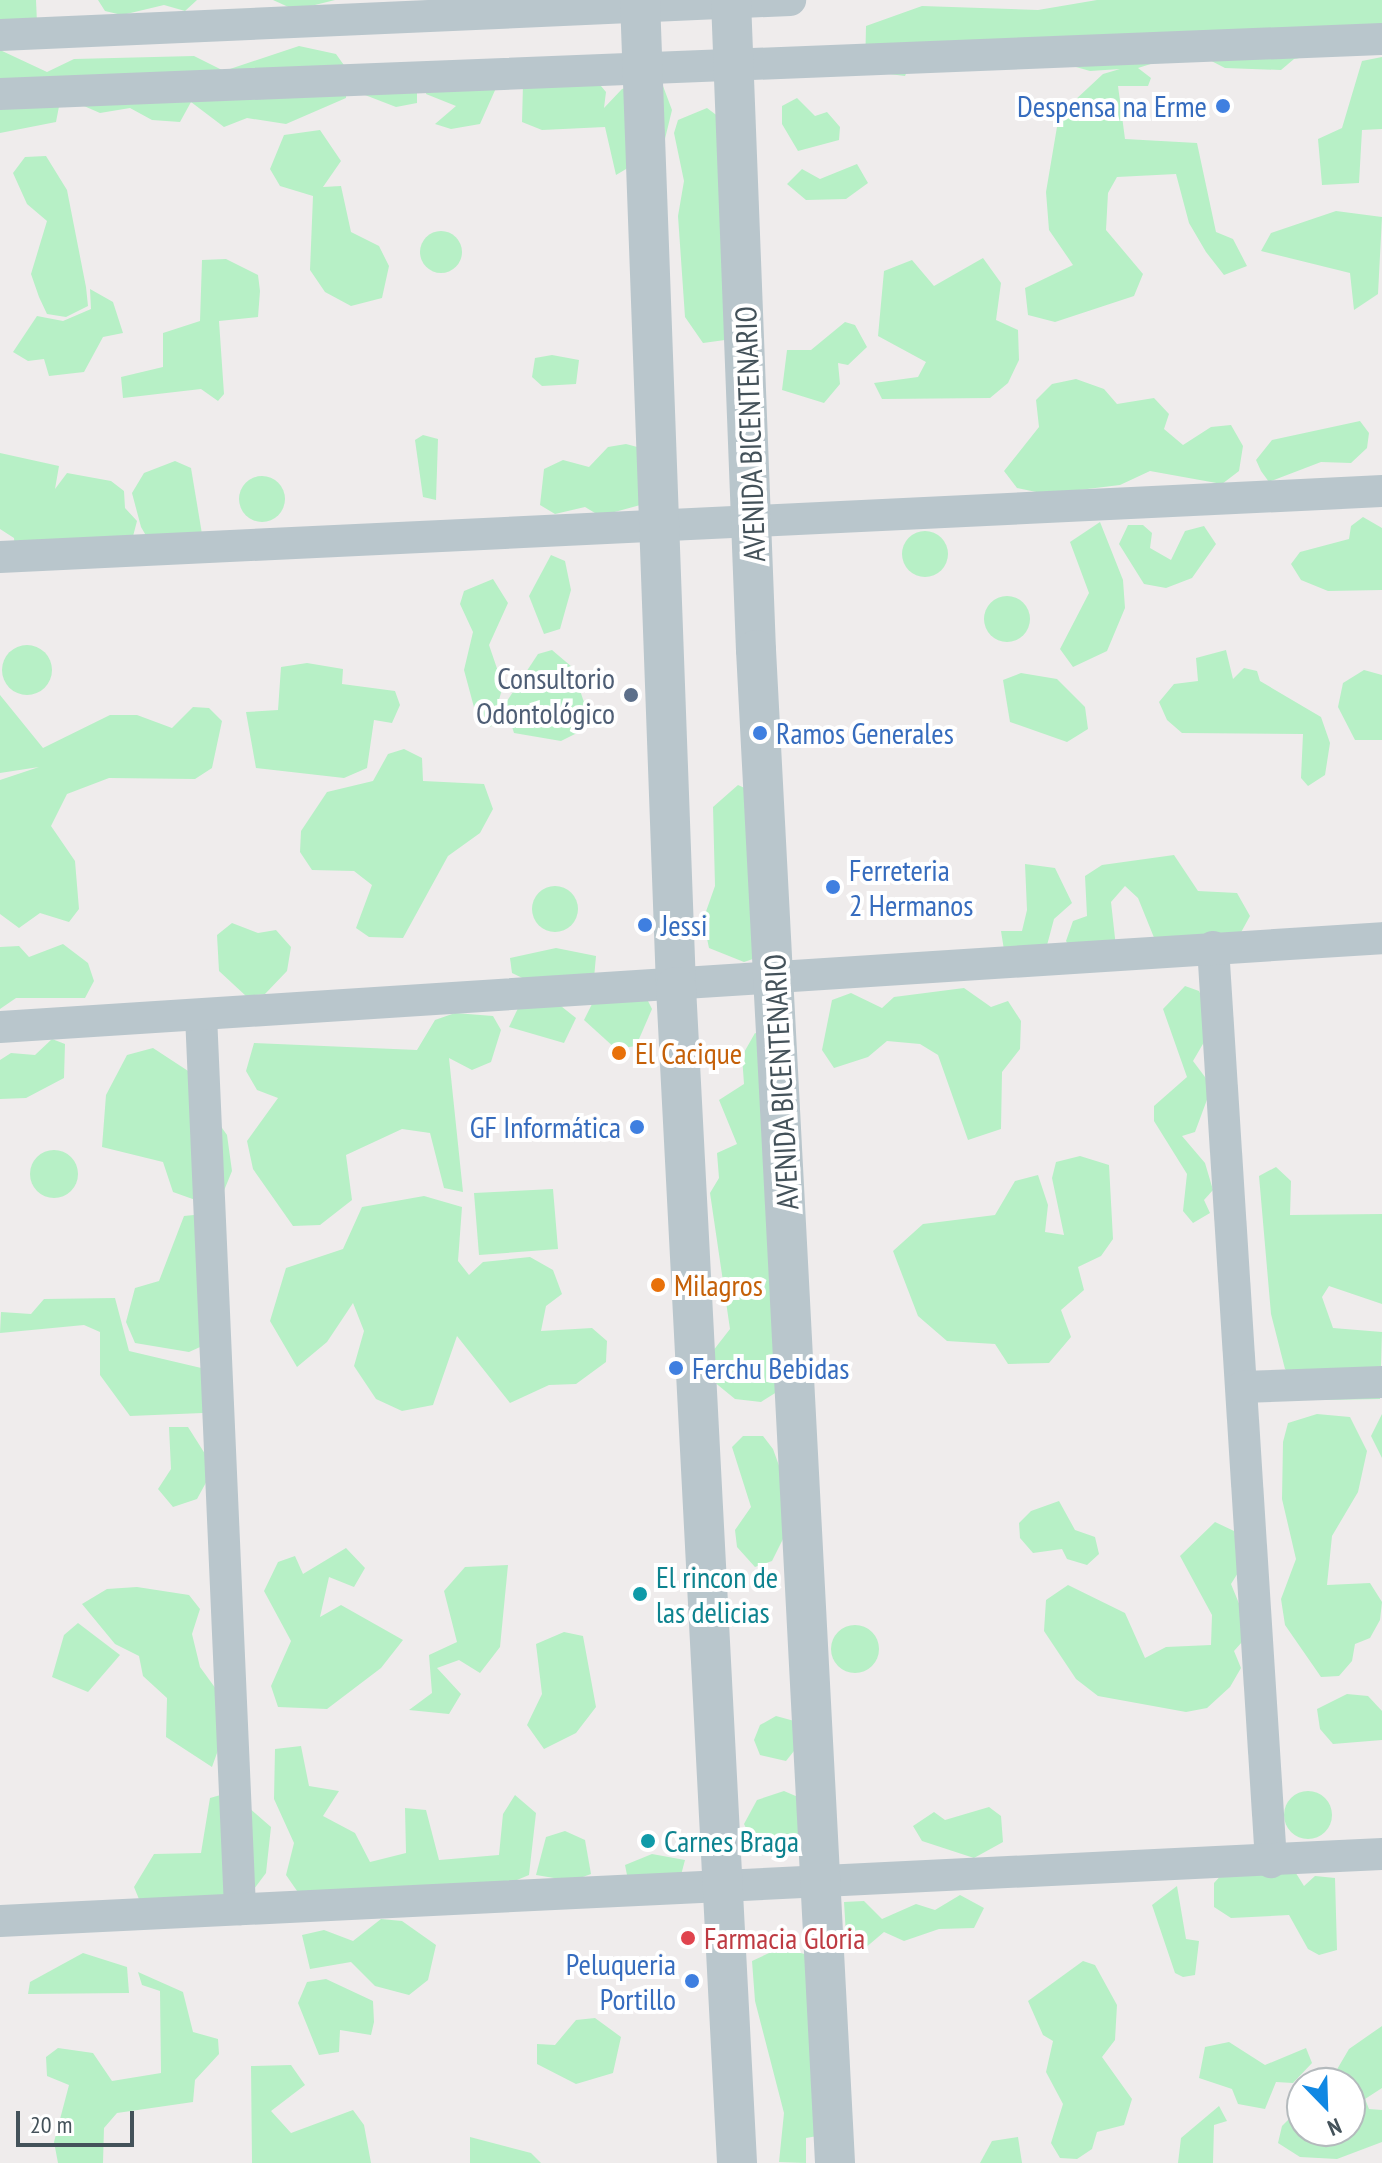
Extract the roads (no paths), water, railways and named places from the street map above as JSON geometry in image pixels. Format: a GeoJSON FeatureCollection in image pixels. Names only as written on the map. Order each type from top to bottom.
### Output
{"type":"FeatureCollection","features":[{"type":"Feature","properties":{"kind":"street"},"geometry":{"type":"LineString","coordinates":[[0,35],[790,0]]}},
{"type":"Feature","properties":{"kind":"street","name":"AVENIDA BICENTENARIO"},"geometry":{"type":"LineString","coordinates":[[731,1],[835,2163]]}},
{"type":"Feature","properties":{"kind":"street"},"geometry":{"type":"LineString","coordinates":[[640,5],[640,66],[664,526],[676,987],[737,2163]]}},
{"type":"Feature","properties":{"kind":"street"},"geometry":{"type":"LineString","coordinates":[[0,94],[640,66],[1382,39]]}},
{"type":"Feature","properties":{"kind":"street"},"geometry":{"type":"LineString","coordinates":[[0,557],[664,526],[755,515],[999,513],[1382,491]]}},
{"type":"Feature","properties":{"kind":"street"},"geometry":{"type":"LineString","coordinates":[[0,1027],[676,987],[776,975],[1382,938]]}},
{"type":"Feature","properties":{"kind":"street"},"geometry":{"type":"LineString","coordinates":[[1213,947],[1271,1862]]}},
{"type":"Feature","properties":{"kind":"street"},"geometry":{"type":"LineString","coordinates":[[201,1015],[240,1909]]}},
{"type":"Feature","properties":{"kind":"street"},"geometry":{"type":"LineString","coordinates":[[1242,1387],[1382,1382]]}},
{"type":"Feature","properties":{"kind":"street"},"geometry":{"type":"LineString","coordinates":[[0,1921],[722,1888],[823,1877],[1271,1862],[1382,1854]]}},
{"type":"Feature","properties":{"kind":"place","name":"Despensa na Erme"},"geometry":{"type":"Point","coordinates":[1223,106]}},
{"type":"Feature","properties":{"kind":"place","name":"Consultorio Odontológico"},"geometry":{"type":"Point","coordinates":[631,695]}},
{"type":"Feature","properties":{"kind":"place","name":"Ramos Generales"},"geometry":{"type":"Point","coordinates":[760,733]}},
{"type":"Feature","properties":{"kind":"place","name":"Ferreteria 2 Hermanos"},"geometry":{"type":"Point","coordinates":[833,887]}},
{"type":"Feature","properties":{"kind":"place","name":"Jessi"},"geometry":{"type":"Point","coordinates":[645,925]}},
{"type":"Feature","properties":{"kind":"place","name":"El Cacique"},"geometry":{"type":"Point","coordinates":[619,1053]}},
{"type":"Feature","properties":{"kind":"place","name":"GF Informática"},"geometry":{"type":"Point","coordinates":[637,1127]}},
{"type":"Feature","properties":{"kind":"place","name":"Milagros"},"geometry":{"type":"Point","coordinates":[658,1285]}},
{"type":"Feature","properties":{"kind":"place","name":"Ferchu Bebidas"},"geometry":{"type":"Point","coordinates":[676,1368]}},
{"type":"Feature","properties":{"kind":"place","name":"El rincon de las delicias"},"geometry":{"type":"Point","coordinates":[640,1594]}},
{"type":"Feature","properties":{"kind":"place","name":"Carnes Braga"},"geometry":{"type":"Point","coordinates":[648,1841]}},
{"type":"Feature","properties":{"kind":"place","name":"Farmacia Gloria"},"geometry":{"type":"Point","coordinates":[688,1938]}},
{"type":"Feature","properties":{"kind":"place","name":"Peluqueria Portillo"},"geometry":{"type":"Point","coordinates":[692,1981]}}]}
